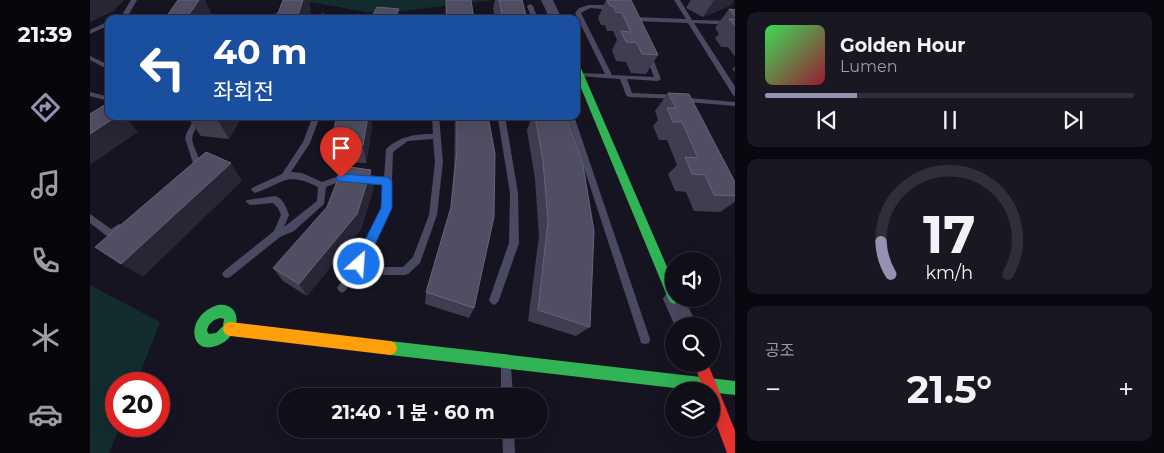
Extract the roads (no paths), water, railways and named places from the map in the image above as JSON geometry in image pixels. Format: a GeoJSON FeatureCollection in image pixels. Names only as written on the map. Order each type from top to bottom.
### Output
{"type":"FeatureCollection","features":[{"type":"Feature","properties":{"kind":"street"},"geometry":{"type":"LineString","coordinates":[[547,0],[554,15]]}},
{"type":"Feature","properties":{"kind":"street"},"geometry":{"type":"LineString","coordinates":[[580,77],[665,277]]}},
{"type":"Feature","properties":{"kind":"street"},"geometry":{"type":"LineString","coordinates":[[230,329],[684,382]]}},
{"type":"Feature","properties":{"kind":"street"},"geometry":{"type":"LineString","coordinates":[[720,386],[735,388]]}},
{"type":"Feature","properties":{"kind":"street"},"geometry":{"type":"LineString","coordinates":[[720,412],[735,453]]}},
{"type":"Feature","properties":{"kind":"lane"},"geometry":{"type":"LineString","coordinates":[[134,0],[126,13],[140,15]]}},
{"type":"Feature","properties":{"kind":"lane"},"geometry":{"type":"LineString","coordinates":[[677,0],[735,95]]}},
{"type":"Feature","properties":{"kind":"lane"},"geometry":{"type":"LineString","coordinates":[[530,6],[533,15]]}},
{"type":"Feature","properties":{"kind":"lane"},"geometry":{"type":"LineString","coordinates":[[579,15],[578,13],[581,8],[587,6],[616,8]]}},
{"type":"Feature","properties":{"kind":"lane"},"geometry":{"type":"LineString","coordinates":[[638,28],[634,16],[690,22],[735,23]]}},
{"type":"Feature","properties":{"kind":"lane"},"geometry":{"type":"LineString","coordinates":[[580,17],[610,77]]}},
{"type":"Feature","properties":{"kind":"lane"},"geometry":{"type":"LineString","coordinates":[[90,32],[105,25]]}},
{"type":"Feature","properties":{"kind":"lane"},"geometry":{"type":"LineString","coordinates":[[580,72],[610,77],[658,79],[645,45]]}},
{"type":"Feature","properties":{"kind":"lane"},"geometry":{"type":"LineString","coordinates":[[90,58],[105,66]]}},
{"type":"Feature","properties":{"kind":"lane"},"geometry":{"type":"LineString","coordinates":[[623,78],[629,96],[680,97],[688,100],[735,104]]}},
{"type":"Feature","properties":{"kind":"lane"},"geometry":{"type":"LineString","coordinates":[[90,94],[105,98]]}},
{"type":"Feature","properties":{"kind":"lane"},"geometry":{"type":"LineString","coordinates":[[688,100],[692,109]]}},
{"type":"Feature","properties":{"kind":"lane"},"geometry":{"type":"LineString","coordinates":[[190,174],[197,168],[198,160],[189,144],[188,135],[197,120]]}},
{"type":"Feature","properties":{"kind":"lane"},"geometry":{"type":"LineString","coordinates":[[285,175],[306,144],[315,120]]}},
{"type":"Feature","properties":{"kind":"lane"},"geometry":{"type":"LineString","coordinates":[[359,264],[385,270],[405,271],[416,260],[433,215],[439,162],[435,120]]}},
{"type":"Feature","properties":{"kind":"lane"},"geometry":{"type":"LineString","coordinates":[[494,300],[514,243],[514,193],[502,120]]}},
{"type":"Feature","properties":{"kind":"lane"},"geometry":{"type":"LineString","coordinates":[[571,120],[645,339]]}},
{"type":"Feature","properties":{"kind":"lane"},"geometry":{"type":"LineString","coordinates":[[342,288],[359,264],[387,208],[389,151],[395,144],[406,138],[436,136]]}},
{"type":"Feature","properties":{"kind":"lane"},"geometry":{"type":"LineString","coordinates":[[255,190],[285,175],[302,175],[322,185],[341,178],[387,181]]}},
{"type":"Feature","properties":{"kind":"lane"},"geometry":{"type":"LineString","coordinates":[[226,274],[277,234],[291,228],[321,202],[322,185]]}},
{"type":"Feature","properties":{"kind":"lane"},"geometry":{"type":"LineString","coordinates":[[250,202],[275,199],[282,206],[286,215],[277,234]]}},
{"type":"Feature","properties":{"kind":"lane"},"geometry":{"type":"LineString","coordinates":[[90,218],[111,234],[127,222]]}},
{"type":"Feature","properties":{"kind":"lane"},"geometry":{"type":"LineString","coordinates":[[506,361],[507,388]]}},
{"type":"Feature","properties":{"kind":"lane"},"geometry":{"type":"LineString","coordinates":[[508,438],[509,453]]}}]}
